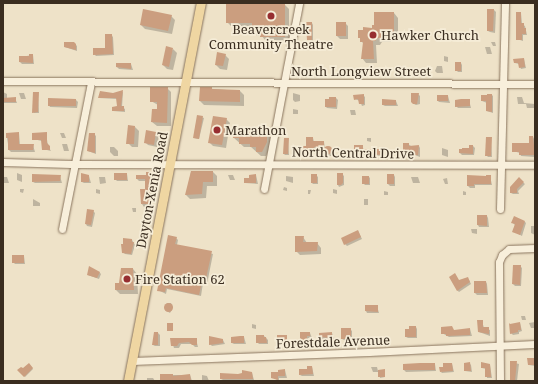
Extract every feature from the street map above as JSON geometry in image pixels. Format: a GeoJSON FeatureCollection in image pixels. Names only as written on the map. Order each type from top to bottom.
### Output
{"type":"FeatureCollection","features":[{"type":"Feature","properties":{"kind":"main road","name":"Dayton-Xenia Road"},"geometry":{"type":"LineString","coordinates":[[128,381],[202,3]]}},
{"type":"Feature","properties":{"kind":"street"},"geometry":{"type":"LineString","coordinates":[[264,189],[299,3]]}},
{"type":"Feature","properties":{"kind":"street"},"geometry":{"type":"LineString","coordinates":[[500,209],[505,3]]}},
{"type":"Feature","properties":{"kind":"street","name":"North Longview Street"},"geometry":{"type":"LineString","coordinates":[[3,81],[535,84]]}},
{"type":"Feature","properties":{"kind":"street"},"geometry":{"type":"LineString","coordinates":[[62,229],[91,82]]}},
{"type":"Feature","properties":{"kind":"street","name":"North Central Drive"},"geometry":{"type":"LineString","coordinates":[[3,162],[535,165]]}},
{"type":"Feature","properties":{"kind":"street"},"geometry":{"type":"LineString","coordinates":[[500,381],[499,262],[504,253],[512,248],[535,248]]}},
{"type":"Feature","properties":{"kind":"street","name":"Forestdale Avenue"},"geometry":{"type":"LineString","coordinates":[[132,361],[500,347],[535,344]]}},
{"type":"Feature","properties":{"kind":"building"},"geometry":{"type":"Polygon","coordinates":[[[226,4],[285,4],[285,37],[260,37],[260,32],[252,32],[252,23],[226,23],[226,4]]]}},
{"type":"Feature","properties":{"kind":"building"},"geometry":{"type":"Polygon","coordinates":[[[143,9],[172,15],[168,31],[140,25],[143,9]]]}},
{"type":"Feature","properties":{"kind":"building"},"geometry":{"type":"Polygon","coordinates":[[[487,9],[494,9],[493,31],[487,31],[487,9]]]}},
{"type":"Feature","properties":{"kind":"building","name":"Hawker Church"},"geometry":{"type":"Polygon","coordinates":[[[374,12],[394,12],[394,32],[387,32],[387,38],[378,38],[373,41],[374,59],[361,59],[363,42],[360,42],[360,38],[358,38],[358,30],[363,30],[363,27],[372,28],[372,25],[374,25],[374,12]]]}},
{"type":"Feature","properties":{"kind":"building"},"geometry":{"type":"Polygon","coordinates":[[[516,12],[521,12],[521,23],[524,23],[524,28],[526,28],[526,34],[522,34],[522,40],[516,40],[516,12]]]}},
{"type":"Feature","properties":{"kind":"building"},"geometry":{"type":"Polygon","coordinates":[[[306,22],[312,22],[312,40],[307,40],[306,22]]]}},
{"type":"Feature","properties":{"kind":"building"},"geometry":{"type":"Polygon","coordinates":[[[336,22],[346,22],[346,36],[336,36],[336,22]]]}},
{"type":"Feature","properties":{"kind":"building"},"geometry":{"type":"Polygon","coordinates":[[[105,34],[112,34],[113,54],[93,55],[93,48],[105,48],[105,34]]]}},
{"type":"Feature","properties":{"kind":"building"},"geometry":{"type":"Polygon","coordinates":[[[64,42],[74,42],[76,44],[76,50],[64,47],[64,42]]]}},
{"type":"Feature","properties":{"kind":"building"},"geometry":{"type":"Polygon","coordinates":[[[166,46],[173,48],[169,67],[162,65],[166,46]]]}},
{"type":"Feature","properties":{"kind":"building"},"geometry":{"type":"Polygon","coordinates":[[[217,52],[226,54],[223,66],[215,65],[217,52]]]}},
{"type":"Feature","properties":{"kind":"building"},"geometry":{"type":"Polygon","coordinates":[[[29,54],[33,54],[33,63],[19,62],[19,56],[29,56],[29,54]]]}},
{"type":"Feature","properties":{"kind":"building"},"geometry":{"type":"Polygon","coordinates":[[[524,58],[525,67],[519,68],[518,63],[514,63],[513,59],[524,58]]]}},
{"type":"Feature","properties":{"kind":"building"},"geometry":{"type":"Polygon","coordinates":[[[455,62],[461,62],[461,71],[455,71],[455,62]]]}},
{"type":"Feature","properties":{"kind":"building"},"geometry":{"type":"Polygon","coordinates":[[[116,63],[131,63],[131,69],[116,67],[116,63]]]}},
{"type":"Feature","properties":{"kind":"building"},"geometry":{"type":"Polygon","coordinates":[[[150,87],[168,87],[167,123],[151,122],[152,109],[157,109],[157,102],[150,102],[150,87]]]}},
{"type":"Feature","properties":{"kind":"building"},"geometry":{"type":"Polygon","coordinates":[[[200,87],[240,90],[240,102],[199,101],[200,87]]]}},
{"type":"Feature","properties":{"kind":"building"},"geometry":{"type":"Polygon","coordinates":[[[123,90],[121,106],[124,106],[124,111],[112,111],[112,107],[117,106],[116,98],[98,98],[100,91],[113,93],[123,90]]]}},
{"type":"Feature","properties":{"kind":"building"},"geometry":{"type":"Polygon","coordinates":[[[33,92],[39,92],[38,112],[32,113],[33,92]]]}},
{"type":"Feature","properties":{"kind":"building"},"geometry":{"type":"Polygon","coordinates":[[[411,93],[419,93],[417,104],[413,104],[411,102],[411,93]]]}},
{"type":"Feature","properties":{"kind":"building"},"geometry":{"type":"Polygon","coordinates":[[[364,94],[364,104],[359,104],[358,99],[354,100],[353,95],[364,94]]]}},
{"type":"Feature","properties":{"kind":"building"},"geometry":{"type":"Polygon","coordinates":[[[492,94],[492,112],[486,111],[486,101],[481,101],[481,95],[492,94]]]}},
{"type":"Feature","properties":{"kind":"building"},"geometry":{"type":"Polygon","coordinates":[[[437,95],[448,95],[448,101],[437,101],[437,95]]]}},
{"type":"Feature","properties":{"kind":"building"},"geometry":{"type":"Polygon","coordinates":[[[16,97],[16,102],[3,102],[3,98],[16,97]]]}},
{"type":"Feature","properties":{"kind":"building"},"geometry":{"type":"Polygon","coordinates":[[[329,97],[336,97],[336,107],[325,107],[325,99],[329,99],[329,97]]]}},
{"type":"Feature","properties":{"kind":"building"},"geometry":{"type":"Polygon","coordinates":[[[48,98],[76,99],[76,106],[48,106],[48,98]]]}},
{"type":"Feature","properties":{"kind":"building"},"geometry":{"type":"Polygon","coordinates":[[[382,99],[396,100],[396,105],[382,105],[382,99]]]}},
{"type":"Feature","properties":{"kind":"building"},"geometry":{"type":"Polygon","coordinates":[[[470,99],[470,106],[455,107],[455,100],[470,99]]]}},
{"type":"Feature","properties":{"kind":"building","name":"Marathon"},"geometry":{"type":"Polygon","coordinates":[[[197,115],[203,116],[199,139],[193,138],[197,115]]]}},
{"type":"Feature","properties":{"kind":"building","name":"Marathon"},"geometry":{"type":"Polygon","coordinates":[[[213,116],[227,118],[222,145],[208,143],[213,116]]]}},
{"type":"Feature","properties":{"kind":"building"},"geometry":{"type":"Polygon","coordinates":[[[128,125],[135,126],[134,144],[126,144],[128,125]]]}},
{"type":"Feature","properties":{"kind":"building"},"geometry":{"type":"Polygon","coordinates":[[[146,130],[156,132],[154,145],[144,143],[146,130]]]}},
{"type":"Feature","properties":{"kind":"building"},"geometry":{"type":"Polygon","coordinates":[[[19,132],[19,144],[34,144],[33,150],[8,150],[8,138],[6,138],[6,133],[19,132]]]}},
{"type":"Feature","properties":{"kind":"building"},"geometry":{"type":"Polygon","coordinates":[[[47,132],[47,143],[50,146],[50,150],[42,150],[41,140],[32,140],[32,133],[47,132]]]}},
{"type":"Feature","properties":{"kind":"building"},"geometry":{"type":"Polygon","coordinates":[[[233,132],[267,132],[267,142],[262,152],[256,152],[256,147],[250,147],[250,144],[239,144],[239,138],[233,138],[233,132]]]}},
{"type":"Feature","properties":{"kind":"building"},"geometry":{"type":"Polygon","coordinates":[[[89,133],[95,133],[95,153],[87,151],[89,133]]]}},
{"type":"Feature","properties":{"kind":"building"},"geometry":{"type":"Polygon","coordinates":[[[529,136],[533,136],[535,155],[519,155],[519,152],[512,152],[512,143],[529,143],[529,136]]]}},
{"type":"Feature","properties":{"kind":"building"},"geometry":{"type":"Polygon","coordinates":[[[306,137],[313,137],[313,141],[324,141],[324,147],[314,147],[314,152],[301,152],[301,146],[306,146],[306,137]]]}},
{"type":"Feature","properties":{"kind":"building"},"geometry":{"type":"Polygon","coordinates":[[[486,137],[492,137],[491,156],[485,156],[486,137]]]}},
{"type":"Feature","properties":{"kind":"building"},"geometry":{"type":"Polygon","coordinates":[[[284,138],[289,138],[288,154],[283,154],[284,138]]]}},
{"type":"Feature","properties":{"kind":"building"},"geometry":{"type":"Polygon","coordinates":[[[403,143],[409,143],[409,146],[419,145],[418,155],[410,153],[410,151],[403,151],[403,143]]]}},
{"type":"Feature","properties":{"kind":"building"},"geometry":{"type":"Polygon","coordinates":[[[354,145],[363,145],[363,149],[382,149],[382,155],[354,153],[354,145]]]}},
{"type":"Feature","properties":{"kind":"building"},"geometry":{"type":"Polygon","coordinates":[[[469,145],[473,145],[473,154],[459,153],[459,149],[469,148],[469,145]]]}},
{"type":"Feature","properties":{"kind":"building"},"geometry":{"type":"Polygon","coordinates":[[[326,146],[330,146],[332,150],[330,154],[326,154],[324,152],[324,148],[326,146]]]}},
{"type":"Feature","properties":{"kind":"building"},"geometry":{"type":"Polygon","coordinates":[[[191,171],[213,171],[213,182],[203,182],[202,194],[185,195],[191,171]]]}},
{"type":"Feature","properties":{"kind":"building"},"geometry":{"type":"Polygon","coordinates":[[[146,172],[150,172],[150,204],[141,204],[140,189],[145,189],[145,179],[136,179],[136,175],[146,175],[146,172]]]}},
{"type":"Feature","properties":{"kind":"building"},"geometry":{"type":"Polygon","coordinates":[[[81,173],[89,175],[89,182],[81,182],[81,173]]]}},
{"type":"Feature","properties":{"kind":"building"},"geometry":{"type":"Polygon","coordinates":[[[114,173],[127,173],[127,180],[114,180],[114,173]]]}},
{"type":"Feature","properties":{"kind":"building"},"geometry":{"type":"Polygon","coordinates":[[[337,173],[343,173],[343,183],[341,185],[337,185],[337,173]]]}},
{"type":"Feature","properties":{"kind":"building"},"geometry":{"type":"Polygon","coordinates":[[[32,174],[61,175],[60,181],[32,182],[32,174]]]}},
{"type":"Feature","properties":{"kind":"building"},"geometry":{"type":"Polygon","coordinates":[[[256,174],[256,183],[244,183],[244,178],[249,178],[249,175],[256,174]]]}},
{"type":"Feature","properties":{"kind":"building"},"geometry":{"type":"Polygon","coordinates":[[[311,174],[317,174],[317,183],[311,183],[311,174]]]}},
{"type":"Feature","properties":{"kind":"building"},"geometry":{"type":"Polygon","coordinates":[[[387,174],[394,174],[394,184],[387,184],[387,174]]]}},
{"type":"Feature","properties":{"kind":"building"},"geometry":{"type":"Polygon","coordinates":[[[467,175],[491,175],[491,184],[474,184],[474,186],[467,186],[467,175]]]}},
{"type":"Feature","properties":{"kind":"building"},"geometry":{"type":"Polygon","coordinates":[[[362,176],[369,176],[369,184],[362,184],[362,176]]]}},
{"type":"Feature","properties":{"kind":"building"},"geometry":{"type":"Polygon","coordinates":[[[519,177],[524,182],[517,189],[517,193],[510,193],[510,187],[519,177]]]}},
{"type":"Feature","properties":{"kind":"building"},"geometry":{"type":"Polygon","coordinates":[[[87,209],[94,210],[91,225],[85,224],[87,209]]]}},
{"type":"Feature","properties":{"kind":"building"},"geometry":{"type":"Polygon","coordinates":[[[477,215],[487,215],[487,226],[477,225],[477,215]]]}},
{"type":"Feature","properties":{"kind":"building"},"geometry":{"type":"Polygon","coordinates":[[[514,216],[525,221],[520,235],[512,232],[515,224],[511,223],[514,216]]]}},
{"type":"Feature","properties":{"kind":"building"},"geometry":{"type":"Polygon","coordinates":[[[358,230],[361,237],[344,245],[341,238],[358,230]]]}},
{"type":"Feature","properties":{"kind":"building"},"geometry":{"type":"Polygon","coordinates":[[[168,235],[177,237],[175,244],[212,251],[205,283],[202,282],[199,295],[166,288],[165,292],[157,291],[168,235]]]}},
{"type":"Feature","properties":{"kind":"building"},"geometry":{"type":"Polygon","coordinates":[[[295,236],[304,236],[303,242],[318,242],[317,251],[295,252],[295,236]]]}},
{"type":"Feature","properties":{"kind":"building"},"geometry":{"type":"Polygon","coordinates":[[[123,238],[132,239],[132,242],[134,242],[131,254],[122,253],[121,244],[123,244],[123,238]]]}},
{"type":"Feature","properties":{"kind":"building"},"geometry":{"type":"Polygon","coordinates":[[[12,255],[24,255],[24,263],[12,263],[12,255]]]}},
{"type":"Feature","properties":{"kind":"building"},"geometry":{"type":"Polygon","coordinates":[[[513,265],[521,265],[520,285],[512,284],[513,265]]]}},
{"type":"Feature","properties":{"kind":"building"},"geometry":{"type":"Polygon","coordinates":[[[89,266],[100,272],[97,278],[87,275],[89,266]]]}},
{"type":"Feature","properties":{"kind":"building"},"geometry":{"type":"Polygon","coordinates":[[[121,268],[133,268],[134,290],[115,290],[115,283],[119,283],[121,268]]]}},
{"type":"Feature","properties":{"kind":"building"},"geometry":{"type":"Polygon","coordinates":[[[455,273],[459,280],[468,277],[470,282],[457,291],[449,277],[455,273]]]}},
{"type":"Feature","properties":{"kind":"building"},"geometry":{"type":"Polygon","coordinates":[[[474,281],[486,281],[487,293],[474,293],[474,281]]]}},
{"type":"Feature","properties":{"kind":"building"},"geometry":{"type":"Polygon","coordinates":[[[166,303],[170,303],[172,307],[170,311],[166,311],[164,309],[164,305],[166,303]]]}},
{"type":"Feature","properties":{"kind":"building"},"geometry":{"type":"Polygon","coordinates":[[[365,305],[378,305],[378,312],[365,311],[365,305]]]}},
{"type":"Feature","properties":{"kind":"building"},"geometry":{"type":"Polygon","coordinates":[[[477,320],[483,320],[483,327],[489,327],[489,334],[478,332],[477,320]]]}},
{"type":"Feature","properties":{"kind":"building"},"geometry":{"type":"Polygon","coordinates":[[[520,322],[521,330],[510,334],[509,323],[520,322]]]}},
{"type":"Feature","properties":{"kind":"building"},"geometry":{"type":"Polygon","coordinates":[[[167,323],[173,323],[173,331],[167,331],[167,323]]]}},
{"type":"Feature","properties":{"kind":"building"},"geometry":{"type":"Polygon","coordinates":[[[409,326],[416,326],[416,337],[405,337],[405,329],[409,329],[409,326]]]}},
{"type":"Feature","properties":{"kind":"building"},"geometry":{"type":"Polygon","coordinates":[[[452,326],[454,330],[470,328],[470,335],[446,336],[446,334],[441,334],[441,327],[452,326]]]}},
{"type":"Feature","properties":{"kind":"building"},"geometry":{"type":"Polygon","coordinates":[[[341,328],[351,328],[351,336],[346,336],[346,339],[341,339],[341,328]]]}},
{"type":"Feature","properties":{"kind":"building"},"geometry":{"type":"Polygon","coordinates":[[[154,332],[158,332],[158,345],[152,345],[154,332]]]}},
{"type":"Feature","properties":{"kind":"building"},"geometry":{"type":"Polygon","coordinates":[[[300,332],[310,332],[310,336],[307,336],[307,340],[302,340],[300,338],[300,332]]]}},
{"type":"Feature","properties":{"kind":"building"},"geometry":{"type":"Polygon","coordinates":[[[332,332],[332,338],[319,337],[319,333],[332,332]]]}},
{"type":"Feature","properties":{"kind":"building"},"geometry":{"type":"Polygon","coordinates":[[[256,335],[264,335],[267,343],[256,343],[256,335]]]}},
{"type":"Feature","properties":{"kind":"building"},"geometry":{"type":"Polygon","coordinates":[[[277,335],[287,335],[287,342],[277,342],[277,335]]]}},
{"type":"Feature","properties":{"kind":"building"},"geometry":{"type":"Polygon","coordinates":[[[209,336],[223,339],[223,343],[209,345],[209,336]]]}},
{"type":"Feature","properties":{"kind":"building"},"geometry":{"type":"Polygon","coordinates":[[[244,336],[244,343],[231,343],[231,337],[244,336]]]}},
{"type":"Feature","properties":{"kind":"building"},"geometry":{"type":"Polygon","coordinates":[[[170,338],[197,338],[197,345],[192,345],[189,342],[179,343],[177,346],[171,346],[170,338]]]}},
{"type":"Feature","properties":{"kind":"building"},"geometry":{"type":"Polygon","coordinates":[[[527,358],[534,358],[535,365],[528,365],[527,358]]]}},
{"type":"Feature","properties":{"kind":"building"},"geometry":{"type":"Polygon","coordinates":[[[510,361],[517,361],[515,381],[510,381],[510,361]]]}},
{"type":"Feature","properties":{"kind":"building"},"geometry":{"type":"Polygon","coordinates":[[[470,362],[471,371],[464,371],[464,363],[470,362]]]}},
{"type":"Feature","properties":{"kind":"building"},"geometry":{"type":"Polygon","coordinates":[[[481,362],[490,364],[491,377],[485,377],[485,368],[481,368],[481,362]]]}},
{"type":"Feature","properties":{"kind":"building"},"geometry":{"type":"Polygon","coordinates":[[[29,363],[33,368],[24,377],[17,370],[21,367],[23,368],[29,363]]]}},
{"type":"Feature","properties":{"kind":"building"},"geometry":{"type":"Polygon","coordinates":[[[435,363],[435,370],[403,370],[403,364],[435,363]]]}},
{"type":"Feature","properties":{"kind":"building"},"geometry":{"type":"Polygon","coordinates":[[[443,363],[452,363],[453,371],[440,372],[439,367],[443,367],[443,363]]]}},
{"type":"Feature","properties":{"kind":"building"},"geometry":{"type":"Polygon","coordinates":[[[307,366],[312,366],[313,374],[299,375],[299,369],[307,369],[307,366]]]}},
{"type":"Feature","properties":{"kind":"building"},"geometry":{"type":"Polygon","coordinates":[[[285,369],[285,376],[278,376],[278,380],[271,378],[271,372],[278,372],[278,370],[285,369]]]}},
{"type":"Feature","properties":{"kind":"building"},"geometry":{"type":"Polygon","coordinates":[[[385,369],[385,377],[378,377],[378,370],[385,369]]]}},
{"type":"Feature","properties":{"kind":"building"},"geometry":{"type":"Polygon","coordinates":[[[242,370],[252,372],[253,379],[220,379],[220,373],[238,374],[242,373],[242,370]]]}},
{"type":"Feature","properties":{"kind":"building"},"geometry":{"type":"Polygon","coordinates":[[[160,374],[173,374],[173,376],[190,374],[191,381],[160,380],[160,374]]]}},
{"type":"Feature","properties":{"kind":"place","name":"Beavercreek Community Theatre"},"geometry":{"type":"Point","coordinates":[271,16]}},
{"type":"Feature","properties":{"kind":"place","name":"Hawker Church"},"geometry":{"type":"Point","coordinates":[373,35]}},
{"type":"Feature","properties":{"kind":"place","name":"Marathon"},"geometry":{"type":"Point","coordinates":[217,130]}},
{"type":"Feature","properties":{"kind":"place","name":"Fire Station 62"},"geometry":{"type":"Point","coordinates":[127,279]}}]}
